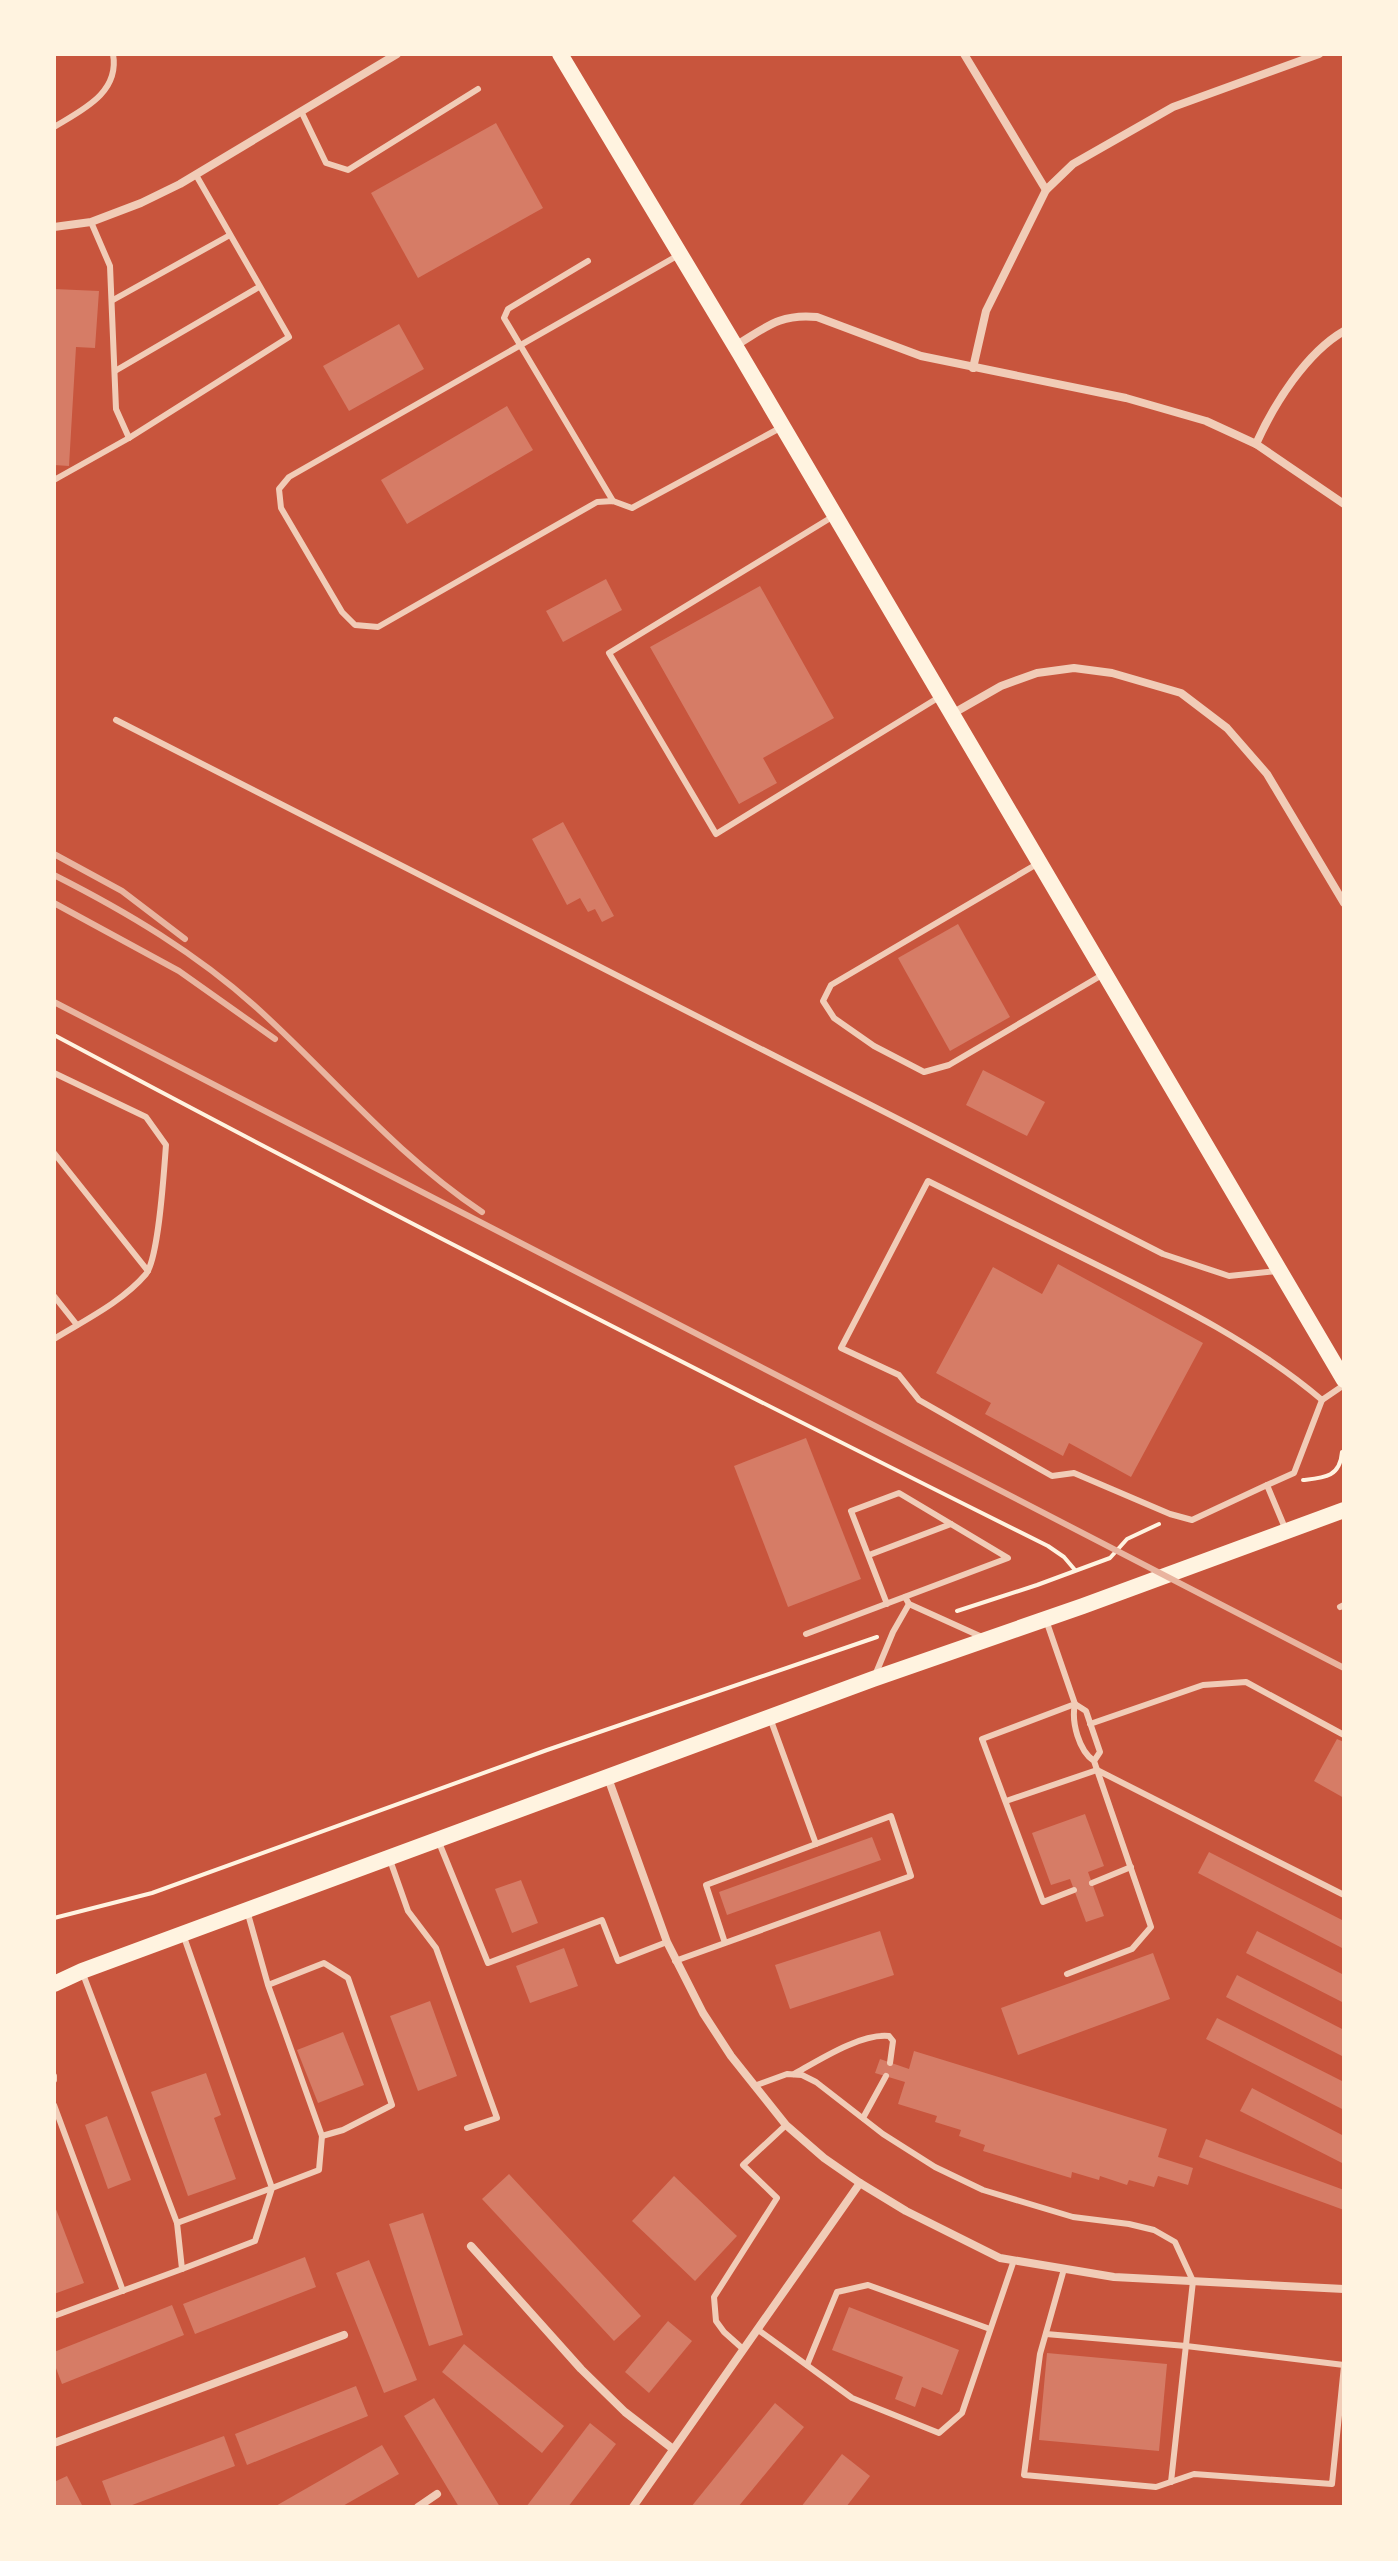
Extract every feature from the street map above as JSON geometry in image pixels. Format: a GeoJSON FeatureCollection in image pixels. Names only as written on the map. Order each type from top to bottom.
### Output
{"type":"FeatureCollection","features":[{"type":"Feature","properties":{"kind":"main road"},"geometry":{"type":"LineString","coordinates":[[560,54],[1281,1271],[1337,1354],[1344,1382]]}},
{"type":"Feature","properties":{"kind":"main road"},"geometry":{"type":"LineString","coordinates":[[54,1984],[82,1971],[873,1679],[1344,1510]]}},
{"type":"Feature","properties":{"kind":"main road"},"geometry":{"type":"LineString","coordinates":[[54,1975],[82,1971]]}},
{"type":"Feature","properties":{"kind":"street"},"geometry":{"type":"LineString","coordinates":[[54,227],[91,222],[141,203],[196,175],[397,54]]}},
{"type":"Feature","properties":{"kind":"street"},"geometry":{"type":"LineString","coordinates":[[964,54],[1046,190]]}},
{"type":"Feature","properties":{"kind":"street"},"geometry":{"type":"LineString","coordinates":[[973,368],[986,311],[1046,190],[1073,164],[1173,107],[1319,54]]}},
{"type":"Feature","properties":{"kind":"street"},"geometry":{"type":"LineString","coordinates":[[735,346],[783,318],[799,315],[817,317],[921,356],[1126,398],[1206,421],[1256,444],[1344,504]]}},
{"type":"Feature","properties":{"kind":"street"},"geometry":{"type":"LineString","coordinates":[[1256,444],[1271,412],[1325,342],[1344,331]]}},
{"type":"Feature","properties":{"kind":"street"},"geometry":{"type":"LineString","coordinates":[[952,714],[1001,686],[1037,673],[1074,668],[1112,673],[1181,693],[1227,728],[1267,774],[1344,903]]}},
{"type":"Feature","properties":{"kind":"street"},"geometry":{"type":"LineString","coordinates":[[608,1778],[667,1942],[703,2013],[754,2086],[786,2125],[824,2158],[860,2183],[906,2211],[1000,2258],[1114,2277],[1344,2289]]}},
{"type":"Feature","properties":{"kind":"street"},"geometry":{"type":"LineString","coordinates":[[633,2507],[860,2183]]}},
{"type":"Feature","properties":{"kind":"street"},"geometry":{"type":"LineString","coordinates":[[471,2246],[581,2369],[625,2412],[673,2449]]}},
{"type":"Feature","properties":{"kind":"street"},"geometry":{"type":"LineString","coordinates":[[54,2443],[344,2335]]}},
{"type":"Feature","properties":{"kind":"street"},"geometry":{"type":"LineString","coordinates":[[418,2507],[437,2494]]}},
{"type":"Feature","properties":{"kind":"lane"},"geometry":{"type":"LineString","coordinates":[[54,127],[101,96],[111,82],[115,64],[113,54]]}},
{"type":"Feature","properties":{"kind":"lane"},"geometry":{"type":"LineString","coordinates":[[301,111],[326,163],[348,170],[478,89]]}},
{"type":"Feature","properties":{"kind":"lane"},"geometry":{"type":"LineString","coordinates":[[54,480],[129,438],[289,337],[196,175]]}},
{"type":"Feature","properties":{"kind":"lane"},"geometry":{"type":"LineString","coordinates":[[91,222],[110,266],[116,409],[129,438]]}},
{"type":"Feature","properties":{"kind":"lane"},"geometry":{"type":"LineString","coordinates":[[113,300],[230,235]]}},
{"type":"Feature","properties":{"kind":"lane"},"geometry":{"type":"LineString","coordinates":[[680,254],[289,477],[279,489],[281,508],[342,612],[355,625],[378,627],[597,502],[613,501],[632,508],[783,427]]}},
{"type":"Feature","properties":{"kind":"lane"},"geometry":{"type":"LineString","coordinates":[[588,261],[508,309],[504,318],[613,501]]}},
{"type":"Feature","properties":{"kind":"lane"},"geometry":{"type":"LineString","coordinates":[[115,371],[259,287]]}},
{"type":"Feature","properties":{"kind":"lane"},"geometry":{"type":"LineString","coordinates":[[835,515],[609,653],[716,834],[941,696]]}},
{"type":"Feature","properties":{"kind":"lane"},"geometry":{"type":"LineString","coordinates":[[116,720],[1163,1254],[1229,1276],[1281,1271]]}},
{"type":"Feature","properties":{"kind":"lane"},"geometry":{"type":"LineString","coordinates":[[1039,862],[831,985],[823,1001],[834,1018],[874,1046],[924,1072],[949,1065],[1105,974]]}},
{"type":"Feature","properties":{"kind":"lane"},"geometry":{"type":"LineString","coordinates":[[54,1073],[146,1117],[166,1145],[161,1214],[148,1271],[126,1294],[54,1339]]}},
{"type":"Feature","properties":{"kind":"lane"},"geometry":{"type":"LineString","coordinates":[[54,1153],[148,1271]]}},
{"type":"Feature","properties":{"kind":"lane"},"geometry":{"type":"LineString","coordinates":[[1322,1400],[1286,1370],[1249,1346],[1145,1289],[928,1181],[841,1348],[899,1375],[919,1400],[1052,1476],[1074,1473],[1170,1514],[1192,1520],[1294,1473],[1322,1400],[1344,1382]]}},
{"type":"Feature","properties":{"kind":"lane"},"geometry":{"type":"LineString","coordinates":[[54,1296],[77,1325]]}},
{"type":"Feature","properties":{"kind":"lane"},"geometry":{"type":"LineString","coordinates":[[1267,1485],[1286,1532]]}},
{"type":"Feature","properties":{"kind":"lane"},"geometry":{"type":"LineString","coordinates":[[806,1634],[887,1604],[1008,1558],[899,1493],[851,1511],[887,1604]]}},
{"type":"Feature","properties":{"kind":"lane"},"geometry":{"type":"LineString","coordinates":[[869,1555],[952,1524]]}},
{"type":"Feature","properties":{"kind":"lane"},"geometry":{"type":"LineString","coordinates":[[905,1597],[909,1604],[985,1638]]}},
{"type":"Feature","properties":{"kind":"lane"},"geometry":{"type":"LineString","coordinates":[[873,1679],[909,1604]]}},
{"type":"Feature","properties":{"kind":"lane"},"geometry":{"type":"LineString","coordinates":[[1046,1618],[1075,1704],[1072,1716],[1085,1755],[1094,1761],[1151,1927],[1132,1949],[1067,1974]]}},
{"type":"Feature","properties":{"kind":"lane"},"geometry":{"type":"LineString","coordinates":[[1090,1724],[1203,1685],[1246,1682],[1344,1735]]}},
{"type":"Feature","properties":{"kind":"lane"},"geometry":{"type":"LineString","coordinates":[[1075,1704],[1086,1711],[1100,1752],[1094,1761]]}},
{"type":"Feature","properties":{"kind":"lane"},"geometry":{"type":"LineString","coordinates":[[1074,1890],[1043,1902],[982,1739],[1075,1704]]}},
{"type":"Feature","properties":{"kind":"lane"},"geometry":{"type":"LineString","coordinates":[[770,1718],[816,1844]]}},
{"type":"Feature","properties":{"kind":"lane"},"geometry":{"type":"LineString","coordinates":[[1006,1801],[1097,1770],[1344,1895]]}},
{"type":"Feature","properties":{"kind":"lane"},"geometry":{"type":"LineString","coordinates":[[675,1961],[725,1943],[911,1876],[891,1816],[706,1885],[725,1943]]}},
{"type":"Feature","properties":{"kind":"lane"},"geometry":{"type":"LineString","coordinates":[[438,1840],[488,1963],[602,1920],[618,1961],[667,1942]]}},
{"type":"Feature","properties":{"kind":"lane"},"geometry":{"type":"LineString","coordinates":[[389,1858],[408,1911],[436,1948],[497,2118],[467,2128]]}},
{"type":"Feature","properties":{"kind":"lane"},"geometry":{"type":"LineString","coordinates":[[1092,1883],[1131,1867]]}},
{"type":"Feature","properties":{"kind":"lane"},"geometry":{"type":"LineString","coordinates":[[177,2223],[319,2170],[322,2136],[268,1985],[247,1910]]}},
{"type":"Feature","properties":{"kind":"lane"},"geometry":{"type":"LineString","coordinates":[[54,2316],[255,2241],[272,2188],[183,1934]]}},
{"type":"Feature","properties":{"kind":"lane"},"geometry":{"type":"LineString","coordinates":[[268,1985],[324,1963],[348,1978],[392,2105],[343,2130],[322,2136]]}},
{"type":"Feature","properties":{"kind":"lane"},"geometry":{"type":"LineString","coordinates":[[82,1971],[177,2223],[182,2269]]}},
{"type":"Feature","properties":{"kind":"lane"},"geometry":{"type":"LineString","coordinates":[[794,2074],[837,2050],[879,2035],[889,2036],[893,2041],[890,2063]]}},
{"type":"Feature","properties":{"kind":"lane"},"geometry":{"type":"LineString","coordinates":[[754,2086],[787,2074],[802,2075],[935,2167],[983,2190],[1073,2217],[1154,2230],[1175,2242],[1193,2281],[1171,2482]]}},
{"type":"Feature","properties":{"kind":"lane"},"geometry":{"type":"LineString","coordinates":[[863,2118],[886,2076]]}},
{"type":"Feature","properties":{"kind":"lane"},"geometry":{"type":"LineString","coordinates":[[54,2105],[123,2291]]}},
{"type":"Feature","properties":{"kind":"lane"},"geometry":{"type":"LineString","coordinates":[[743,2349],[716,2321],[714,2297],[777,2198],[743,2165],[786,2125]]}},
{"type":"Feature","properties":{"kind":"lane"},"geometry":{"type":"LineString","coordinates":[[757,2329],[852,2398],[939,2433],[962,2413],[1014,2260]]}},
{"type":"Feature","properties":{"kind":"lane"},"geometry":{"type":"LineString","coordinates":[[1046,2334],[1186,2346],[1344,2365],[1332,2484],[1194,2474],[1156,2487],[1024,2475],[1040,2354],[1064,2269]]}},
{"type":"Feature","properties":{"kind":"lane"},"geometry":{"type":"LineString","coordinates":[[807,2365],[837,2292],[868,2285],[990,2329]]}},
{"type":"Feature","properties":{"kind":"path"},"geometry":{"type":"LineString","coordinates":[[54,1035],[317,1176],[1048,1546],[1064,1557],[1075,1570],[938,1617]]}},
{"type":"Feature","properties":{"kind":"path"},"geometry":{"type":"LineString","coordinates":[[54,1918],[152,1893],[547,1750],[893,1632]]}},
{"type":"Feature","properties":{"kind":"building"},"geometry":{"type":"Polygon","coordinates":[[[496,123],[543,208],[418,278],[371,193],[496,123]]]}},
{"type":"Feature","properties":{"kind":"building"},"geometry":{"type":"Polygon","coordinates":[[[54,289],[99,291],[95,348],[76,347],[69,466],[54,465],[54,289]]]}},
{"type":"Feature","properties":{"kind":"building"},"geometry":{"type":"Polygon","coordinates":[[[399,324],[424,369],[349,411],[323,366],[399,324]]]}},
{"type":"Feature","properties":{"kind":"building"},"geometry":{"type":"Polygon","coordinates":[[[507,406],[533,450],[407,524],[381,480],[507,406]]]}},
{"type":"Feature","properties":{"kind":"building"},"geometry":{"type":"Polygon","coordinates":[[[606,579],[622,610],[563,642],[546,611],[606,579]]]}},
{"type":"Feature","properties":{"kind":"building"},"geometry":{"type":"Polygon","coordinates":[[[760,586],[834,718],[763,758],[777,783],[739,804],[650,647],[760,586]]]}},
{"type":"Feature","properties":{"kind":"building"},"geometry":{"type":"Polygon","coordinates":[[[563,822],[614,916],[602,922],[595,909],[588,912],[580,898],[567,905],[532,839],[563,822]]]}},
{"type":"Feature","properties":{"kind":"building"},"geometry":{"type":"Polygon","coordinates":[[[958,924],[1010,1017],[950,1051],[898,958],[958,924]]]}},
{"type":"Feature","properties":{"kind":"building"},"geometry":{"type":"Polygon","coordinates":[[[983,1070],[1045,1102],[1027,1136],[966,1105],[983,1070]]]}},
{"type":"Feature","properties":{"kind":"building"},"geometry":{"type":"Polygon","coordinates":[[[1058,1264],[1203,1343],[1131,1477],[1069,1443],[1063,1456],[985,1414],[991,1403],[936,1373],[993,1267],[1042,1294],[1058,1264]]]}},
{"type":"Feature","properties":{"kind":"building"},"geometry":{"type":"Polygon","coordinates":[[[806,1438],[861,1579],[788,1607],[734,1466],[806,1438]]]}},
{"type":"Feature","properties":{"kind":"building"},"geometry":{"type":"Polygon","coordinates":[[[1337,1739],[1344,1742],[1344,1798],[1314,1781],[1337,1739]]]}},
{"type":"Feature","properties":{"kind":"building"},"geometry":{"type":"Polygon","coordinates":[[[1085,1814],[1104,1866],[1088,1872],[1104,1916],[1086,1922],[1070,1879],[1051,1885],[1032,1833],[1085,1814]]]}},
{"type":"Feature","properties":{"kind":"building"},"geometry":{"type":"Polygon","coordinates":[[[872,1837],[881,1860],[727,1915],[719,1892],[872,1837]]]}},
{"type":"Feature","properties":{"kind":"building"},"geometry":{"type":"Polygon","coordinates":[[[1209,1852],[1344,1921],[1344,1949],[1198,1873],[1209,1852]]]}},
{"type":"Feature","properties":{"kind":"building"},"geometry":{"type":"Polygon","coordinates":[[[521,1880],[538,1923],[512,1933],[495,1889],[521,1880]]]}},
{"type":"Feature","properties":{"kind":"building"},"geometry":{"type":"Polygon","coordinates":[[[880,1931],[894,1975],[790,2009],[775,1965],[880,1931]]]}},
{"type":"Feature","properties":{"kind":"building"},"geometry":{"type":"Polygon","coordinates":[[[1257,1931],[1344,1975],[1344,2003],[1246,1953],[1257,1931]]]}},
{"type":"Feature","properties":{"kind":"building"},"geometry":{"type":"Polygon","coordinates":[[[564,1948],[578,1986],[530,2003],[516,1966],[564,1948]]]}},
{"type":"Feature","properties":{"kind":"building"},"geometry":{"type":"Polygon","coordinates":[[[1153,1953],[1170,1999],[1018,2055],[1001,2008],[1153,1953]]]}},
{"type":"Feature","properties":{"kind":"building"},"geometry":{"type":"Polygon","coordinates":[[[1237,1975],[1344,2030],[1344,2057],[1226,1997],[1237,1975]]]}},
{"type":"Feature","properties":{"kind":"building"},"geometry":{"type":"Polygon","coordinates":[[[430,2001],[457,2076],[418,2091],[390,2016],[430,2001]]]}},
{"type":"Feature","properties":{"kind":"building"},"geometry":{"type":"Polygon","coordinates":[[[1217,2018],[1344,2082],[1344,2110],[1206,2039],[1217,2018]]]}},
{"type":"Feature","properties":{"kind":"building"},"geometry":{"type":"Polygon","coordinates":[[[343,2032],[364,2085],[318,2103],[297,2050],[343,2032]]]}},
{"type":"Feature","properties":{"kind":"building"},"geometry":{"type":"Polygon","coordinates":[[[914,2051],[1167,2129],[1158,2157],[1193,2168],[1188,2185],[1158,2176],[1154,2187],[1129,2180],[1127,2185],[1100,2176],[1099,2180],[1072,2172],[1071,2178],[983,2151],[985,2145],[959,2136],[961,2130],[935,2122],[937,2116],[898,2104],[905,2082],[875,2073],[880,2059],[909,2069],[914,2051]]]}},
{"type":"Feature","properties":{"kind":"building"},"geometry":{"type":"Polygon","coordinates":[[[206,2073],[221,2115],[214,2118],[236,2179],[188,2196],[151,2092],[206,2073]]]}},
{"type":"Feature","properties":{"kind":"building"},"geometry":{"type":"Polygon","coordinates":[[[1252,2088],[1344,2136],[1344,2164],[1240,2111],[1252,2088]]]}},
{"type":"Feature","properties":{"kind":"building"},"geometry":{"type":"Polygon","coordinates":[[[107,2116],[131,2180],[108,2189],[85,2125],[107,2116]]]}},
{"type":"Feature","properties":{"kind":"building"},"geometry":{"type":"Polygon","coordinates":[[[1206,2139],[1344,2190],[1344,2210],[1199,2157],[1206,2139]]]}},
{"type":"Feature","properties":{"kind":"building"},"geometry":{"type":"Polygon","coordinates":[[[509,2174],[641,2316],[614,2341],[482,2199],[509,2174]]]}},
{"type":"Feature","properties":{"kind":"building"},"geometry":{"type":"Polygon","coordinates":[[[674,2176],[737,2236],[695,2281],[632,2221],[674,2176]]]}},
{"type":"Feature","properties":{"kind":"building"},"geometry":{"type":"Polygon","coordinates":[[[54,2204],[84,2283],[54,2294],[54,2204]]]}},
{"type":"Feature","properties":{"kind":"building"},"geometry":{"type":"Polygon","coordinates":[[[423,2213],[463,2335],[429,2346],[389,2224],[423,2213]]]}},
{"type":"Feature","properties":{"kind":"building"},"geometry":{"type":"Polygon","coordinates":[[[305,2257],[316,2287],[195,2334],[183,2304],[305,2257]]]}},
{"type":"Feature","properties":{"kind":"building"},"geometry":{"type":"Polygon","coordinates":[[[369,2260],[417,2380],[384,2393],[336,2273],[369,2260]]]}},
{"type":"Feature","properties":{"kind":"building"},"geometry":{"type":"Polygon","coordinates":[[[172,2305],[184,2335],[62,2384],[54,2363],[54,2352],[172,2305]]]}},
{"type":"Feature","properties":{"kind":"building"},"geometry":{"type":"Polygon","coordinates":[[[849,2307],[959,2350],[942,2395],[922,2387],[915,2407],[895,2399],[903,2377],[832,2350],[849,2307]]]}},
{"type":"Feature","properties":{"kind":"building"},"geometry":{"type":"Polygon","coordinates":[[[668,2321],[692,2341],[649,2393],[625,2372],[668,2321]]]}},
{"type":"Feature","properties":{"kind":"building"},"geometry":{"type":"Polygon","coordinates":[[[464,2344],[564,2426],[542,2453],[442,2372],[464,2344]]]}},
{"type":"Feature","properties":{"kind":"building"},"geometry":{"type":"Polygon","coordinates":[[[1047,2353],[1167,2364],[1159,2451],[1039,2440],[1047,2353]]]}},
{"type":"Feature","properties":{"kind":"building"},"geometry":{"type":"Polygon","coordinates":[[[356,2386],[368,2416],[247,2465],[235,2434],[356,2386]]]}},
{"type":"Feature","properties":{"kind":"building"},"geometry":{"type":"Polygon","coordinates":[[[434,2398],[500,2507],[459,2507],[404,2416],[434,2398]]]}},
{"type":"Feature","properties":{"kind":"building"},"geometry":{"type":"Polygon","coordinates":[[[775,2403],[804,2427],[738,2507],[691,2507],[775,2403]]]}},
{"type":"Feature","properties":{"kind":"building"},"geometry":{"type":"Polygon","coordinates":[[[590,2423],[616,2444],[568,2507],[526,2507],[590,2423]]]}},
{"type":"Feature","properties":{"kind":"building"},"geometry":{"type":"Polygon","coordinates":[[[224,2436],[235,2466],[127,2507],[112,2507],[102,2481],[224,2436]]]}},
{"type":"Feature","properties":{"kind":"building"},"geometry":{"type":"Polygon","coordinates":[[[382,2445],[399,2474],[341,2507],[274,2507],[382,2445]]]}},
{"type":"Feature","properties":{"kind":"building"},"geometry":{"type":"Polygon","coordinates":[[[842,2454],[870,2476],[846,2507],[801,2507],[842,2454]]]}},
{"type":"Feature","properties":{"kind":"building"},"geometry":{"type":"Polygon","coordinates":[[[67,2476],[83,2507],[54,2507],[54,2482],[67,2476]]]}},
{"type":"Feature","properties":{"kind":"railway"},"geometry":{"type":"LineString","coordinates":[[54,854],[122,891],[185,939]]}},
{"type":"Feature","properties":{"kind":"railway"},"geometry":{"type":"LineString","coordinates":[[54,875],[160,935],[210,969],[285,1034],[392,1140],[482,1212]]}},
{"type":"Feature","properties":{"kind":"railway"},"geometry":{"type":"LineString","coordinates":[[54,903],[179,971],[275,1039]]}},
{"type":"Feature","properties":{"kind":"railway"},"geometry":{"type":"LineString","coordinates":[[54,1002],[1344,1668]]}}]}
